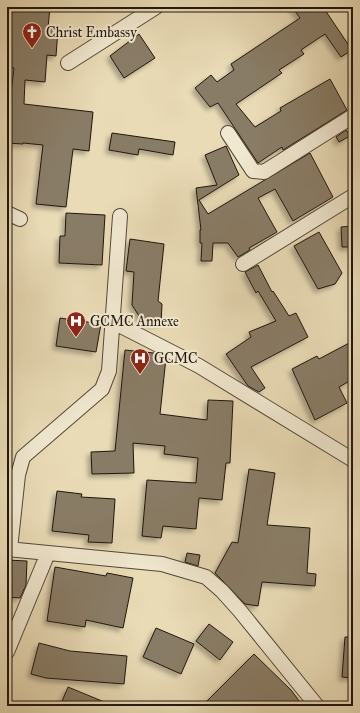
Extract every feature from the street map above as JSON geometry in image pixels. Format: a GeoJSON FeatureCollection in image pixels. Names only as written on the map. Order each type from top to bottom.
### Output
{"type":"FeatureCollection","features":[{"type":"Feature","properties":{"kind":"street"},"geometry":{"type":"LineString","coordinates":[[68,63],[156,7]]}},
{"type":"Feature","properties":{"kind":"street"},"geometry":{"type":"LineString","coordinates":[[228,133],[253,171],[264,172],[353,116]]}},
{"type":"Feature","properties":{"kind":"street"},"geometry":{"type":"LineString","coordinates":[[243,264],[353,196]]}},
{"type":"Feature","properties":{"kind":"street"},"geometry":{"type":"LineString","coordinates":[[7,213],[20,219]]}},
{"type":"Feature","properties":{"kind":"street"},"geometry":{"type":"LineString","coordinates":[[120,216],[109,371],[102,389],[23,457],[18,475],[8,549],[162,564],[206,577],[222,591],[240,611],[317,706]]}},
{"type":"Feature","properties":{"kind":"street"},"geometry":{"type":"LineString","coordinates":[[113,322],[199,366],[353,460]]}},
{"type":"Feature","properties":{"kind":"street"},"geometry":{"type":"LineString","coordinates":[[7,652],[48,554]]}},
{"type":"Feature","properties":{"kind":"building"},"geometry":{"type":"Polygon","coordinates":[[[7,7],[50,7],[48,28],[58,29],[56,56],[47,55],[45,82],[25,80],[24,104],[93,112],[89,151],[73,149],[66,207],[36,204],[43,145],[7,143],[7,93],[11,93],[14,68],[7,67],[7,7]]]}},
{"type":"Feature","properties":{"kind":"building"},"geometry":{"type":"Polygon","coordinates":[[[292,7],[323,7],[352,50],[341,57],[325,34],[301,50],[304,54],[279,70],[282,73],[236,104],[255,127],[281,111],[280,108],[330,79],[347,110],[283,150],[282,147],[258,163],[218,103],[210,107],[195,88],[211,75],[217,82],[234,70],[231,64],[300,18],[292,7]]]}},
{"type":"Feature","properties":{"kind":"building"},"geometry":{"type":"Polygon","coordinates":[[[139,34],[155,58],[124,78],[110,56],[139,34]]]}},
{"type":"Feature","properties":{"kind":"building"},"geometry":{"type":"Polygon","coordinates":[[[346,130],[350,136],[339,142],[336,137],[346,130]]]}},
{"type":"Feature","properties":{"kind":"building"},"geometry":{"type":"Polygon","coordinates":[[[112,133],[175,142],[173,155],[139,149],[138,155],[109,150],[112,133]]]}},
{"type":"Feature","properties":{"kind":"building"},"geometry":{"type":"Polygon","coordinates":[[[226,146],[239,175],[199,200],[208,214],[310,153],[333,197],[293,221],[275,189],[258,198],[277,232],[249,248],[250,250],[238,257],[228,243],[213,243],[212,261],[201,261],[202,243],[200,243],[201,230],[196,188],[217,185],[205,155],[226,146]]]}},
{"type":"Feature","properties":{"kind":"building"},"geometry":{"type":"Polygon","coordinates":[[[66,213],[105,215],[102,265],[59,263],[60,236],[65,236],[66,213]]]}},
{"type":"Feature","properties":{"kind":"building"},"geometry":{"type":"Polygon","coordinates":[[[353,226],[353,247],[342,247],[341,227],[353,226]]]}},
{"type":"Feature","properties":{"kind":"building"},"geometry":{"type":"Polygon","coordinates":[[[319,232],[342,273],[335,284],[318,289],[294,246],[319,232]]]}},
{"type":"Feature","properties":{"kind":"building"},"geometry":{"type":"Polygon","coordinates":[[[130,239],[164,244],[158,301],[162,304],[161,323],[143,322],[132,305],[134,272],[126,271],[130,239]]]}},
{"type":"Feature","properties":{"kind":"building"},"geometry":{"type":"Polygon","coordinates":[[[258,265],[272,292],[273,291],[289,316],[296,313],[308,337],[251,367],[265,388],[259,392],[248,386],[226,354],[251,337],[249,332],[276,321],[258,291],[256,293],[245,272],[258,265]]]}},
{"type":"Feature","properties":{"kind":"building"},"geometry":{"type":"Polygon","coordinates":[[[60,318],[101,324],[96,352],[56,346],[60,318]]]}},
{"type":"Feature","properties":{"kind":"building"},"geometry":{"type":"Polygon","coordinates":[[[353,341],[353,379],[339,387],[347,403],[315,420],[292,369],[317,356],[319,359],[353,341]]]}},
{"type":"Feature","properties":{"kind":"building"},"geometry":{"type":"Polygon","coordinates":[[[125,350],[154,353],[166,358],[160,414],[207,420],[208,400],[233,401],[230,463],[226,463],[222,500],[199,498],[196,529],[163,526],[161,538],[142,536],[147,480],[196,483],[198,458],[164,454],[165,446],[133,443],[134,473],[92,474],[91,452],[115,451],[125,350]]]}},
{"type":"Feature","properties":{"kind":"building"},"geometry":{"type":"Polygon","coordinates":[[[249,469],[275,473],[267,525],[310,528],[307,573],[316,574],[315,586],[262,582],[258,606],[245,604],[215,573],[232,542],[238,543],[249,469]]]}},
{"type":"Feature","properties":{"kind":"building"},"geometry":{"type":"Polygon","coordinates":[[[57,491],[82,494],[81,497],[115,499],[112,543],[88,542],[89,535],[52,531],[57,491]]]}},
{"type":"Feature","properties":{"kind":"building"},"geometry":{"type":"Polygon","coordinates":[[[187,553],[200,555],[198,566],[185,562],[187,553]]]}},
{"type":"Feature","properties":{"kind":"building"},"geometry":{"type":"Polygon","coordinates":[[[7,560],[27,561],[26,585],[20,598],[7,597],[7,560]]]}},
{"type":"Feature","properties":{"kind":"building"},"geometry":{"type":"Polygon","coordinates":[[[55,567],[106,576],[107,573],[133,578],[123,628],[86,620],[85,627],[47,621],[55,567]]]}},
{"type":"Feature","properties":{"kind":"building"},"geometry":{"type":"Polygon","coordinates":[[[209,624],[233,642],[220,660],[196,641],[209,624]]]}},
{"type":"Feature","properties":{"kind":"building"},"geometry":{"type":"Polygon","coordinates":[[[156,628],[194,644],[181,674],[143,657],[156,628]]]}},
{"type":"Feature","properties":{"kind":"building"},"geometry":{"type":"Polygon","coordinates":[[[345,637],[353,637],[353,678],[342,677],[345,637]]]}},
{"type":"Feature","properties":{"kind":"building"},"geometry":{"type":"Polygon","coordinates":[[[39,643],[70,651],[127,656],[124,684],[46,678],[31,674],[39,643]]]}},
{"type":"Feature","properties":{"kind":"building"},"geometry":{"type":"Polygon","coordinates":[[[254,654],[291,690],[303,706],[202,706],[254,654]]]}},
{"type":"Feature","properties":{"kind":"building"},"geometry":{"type":"Polygon","coordinates":[[[68,687],[114,706],[60,706],[68,687]]]}},
{"type":"Feature","properties":{"kind":"place","name":"Christ Embassy"},"geometry":{"type":"Point","coordinates":[32,49]}},
{"type":"Feature","properties":{"kind":"place","name":"GCMC Annexe"},"geometry":{"type":"Point","coordinates":[76,338]}},
{"type":"Feature","properties":{"kind":"place","name":"GCMC"},"geometry":{"type":"Point","coordinates":[140,375]}}]}
